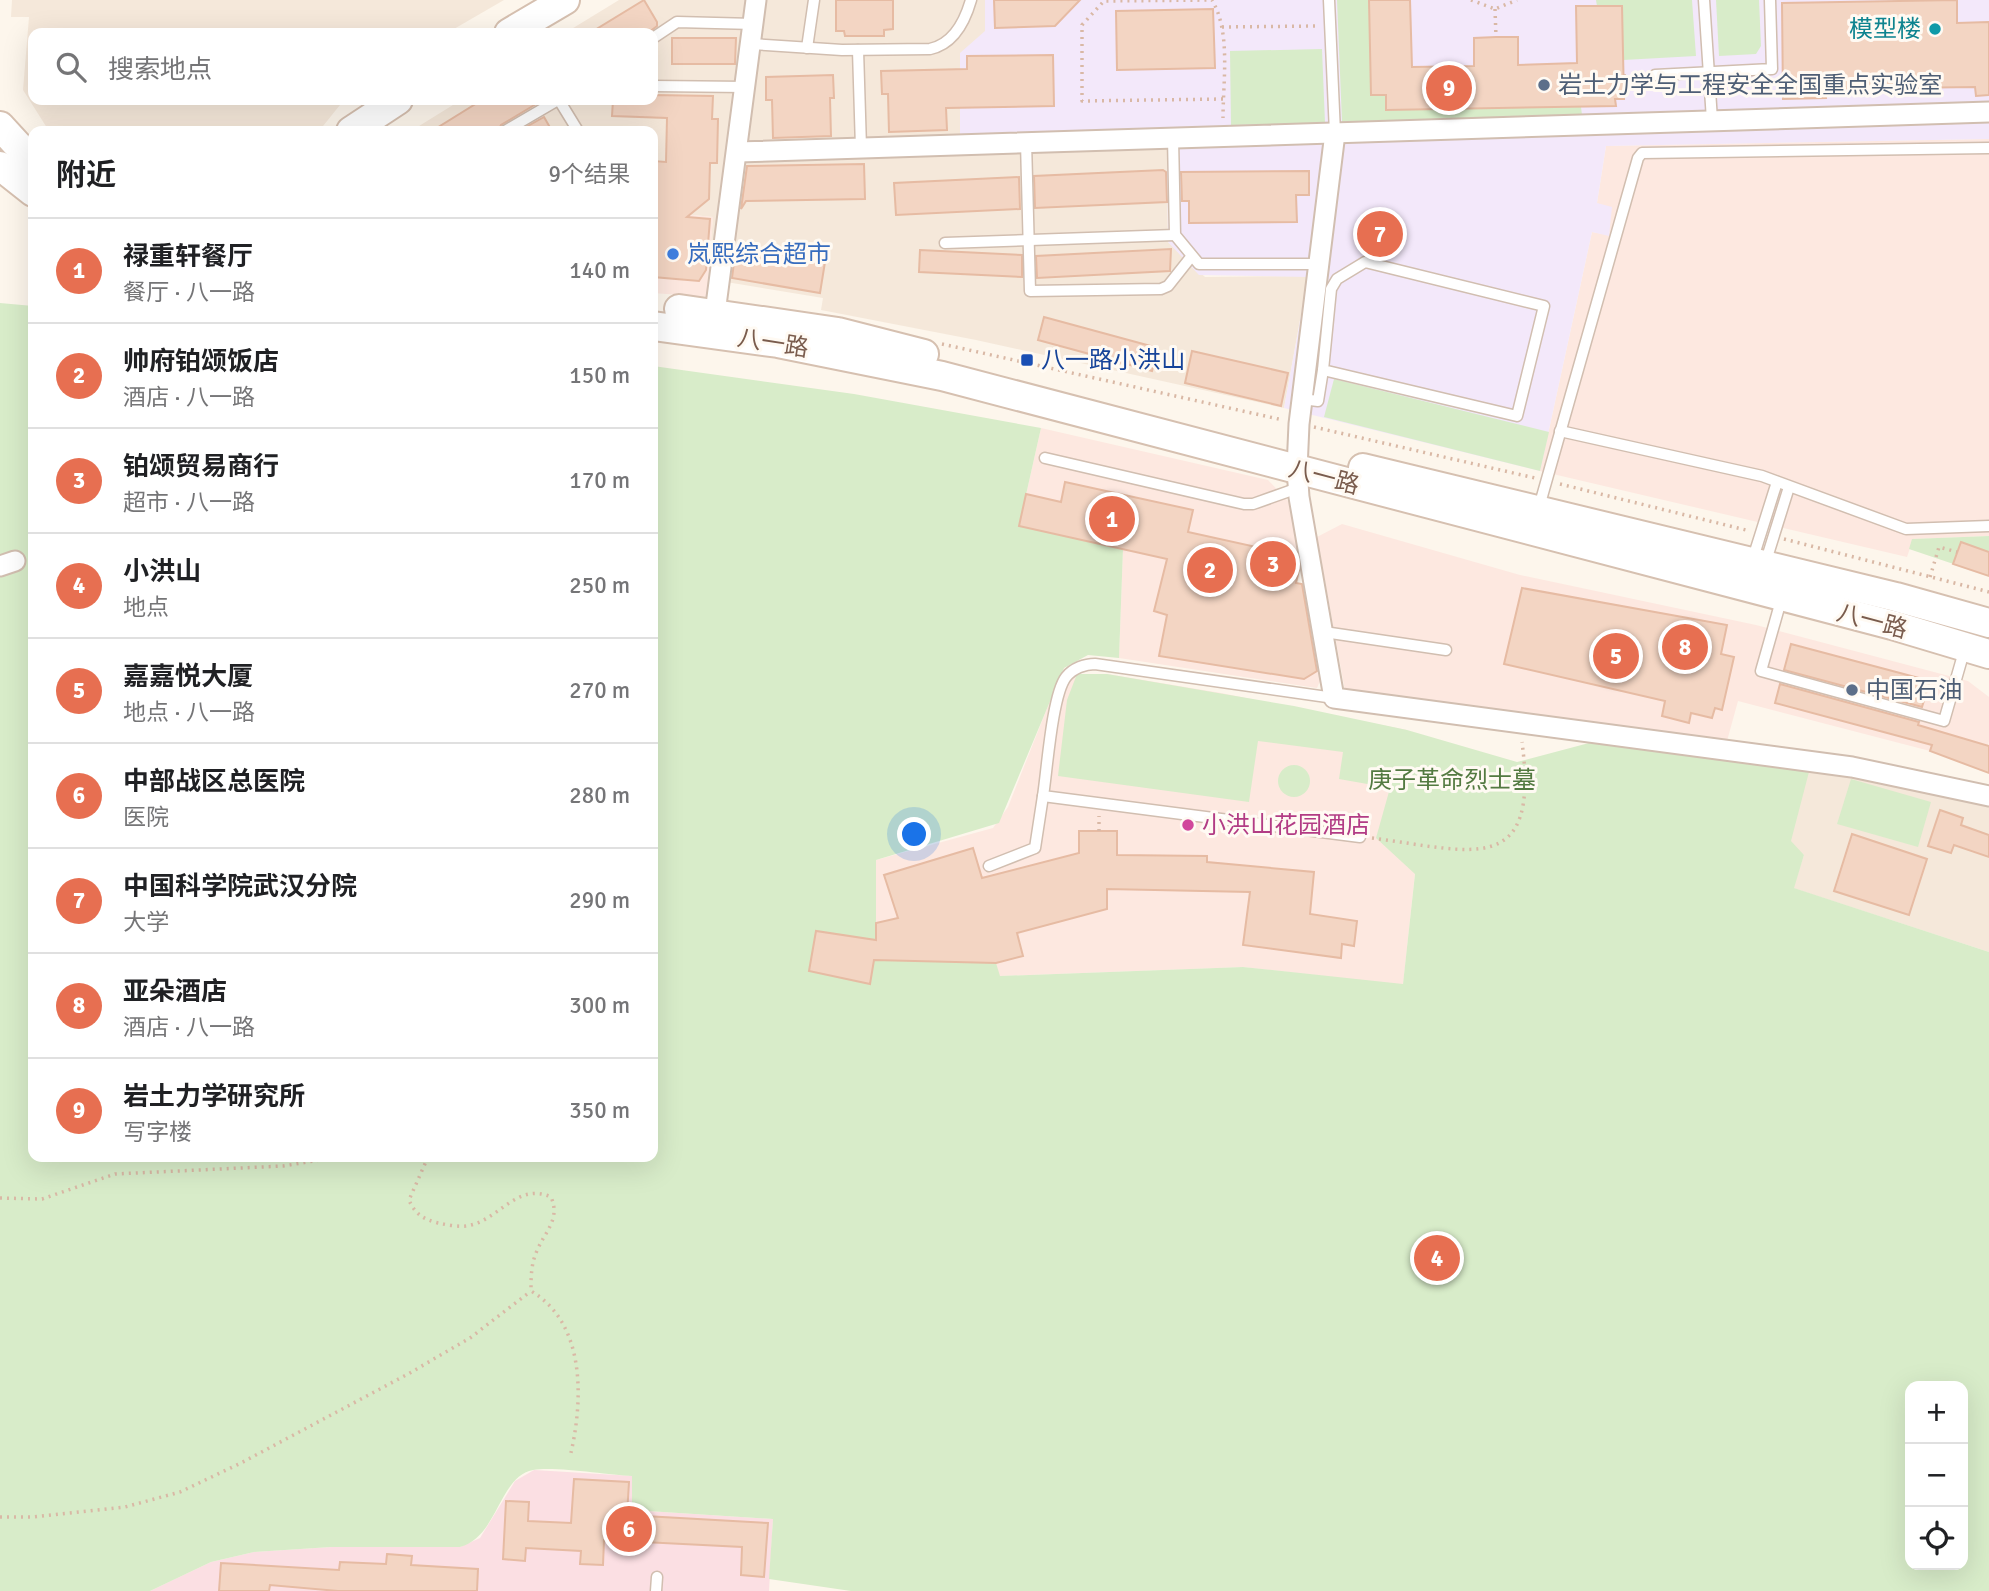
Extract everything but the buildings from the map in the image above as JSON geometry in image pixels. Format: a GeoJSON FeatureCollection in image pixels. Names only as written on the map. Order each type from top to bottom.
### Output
{"type":"FeatureCollection","features":[{"type":"Feature","properties":{"kind":"main road"},"geometry":{"type":"LineString","coordinates":[[517,28],[565,0]]}},
{"type":"Feature","properties":{"kind":"main road"},"geometry":{"type":"LineString","coordinates":[[359,126],[390,105]]}},
{"type":"Feature","properties":{"kind":"main road"},"geometry":{"type":"LineString","coordinates":[[0,125],[28,156]]}},
{"type":"Feature","properties":{"kind":"main road"},"geometry":{"type":"LineString","coordinates":[[0,166],[28,188]]}},
{"type":"Feature","properties":{"kind":"main road","name":"八一路"},"geometry":{"type":"LineString","coordinates":[[658,307],[715,313],[838,332],[887,344],[1977,650]]}},
{"type":"Feature","properties":{"kind":"main road","name":"八一路"},"geometry":{"type":"LineString","coordinates":[[658,327],[816,349],[942,376],[1538,511],[1758,563],[1989,623]]}},
{"type":"Feature","properties":{"kind":"street"},"geometry":{"type":"LineString","coordinates":[[715,313],[756,0]]}},
{"type":"Feature","properties":{"kind":"street"},"geometry":{"type":"LineString","coordinates":[[737,152],[1989,111]]}},
{"type":"Feature","properties":{"kind":"street"},"geometry":{"type":"LineString","coordinates":[[1335,132],[1302,399],[1298,458],[1334,698],[1852,767],[1989,796]]}},
{"type":"Feature","properties":{"kind":"lane"},"geometry":{"type":"LineString","coordinates":[[807,48],[814,0]]}},
{"type":"Feature","properties":{"kind":"lane"},"geometry":{"type":"LineString","coordinates":[[752,44],[858,50],[938,47],[961,25],[971,0]]}},
{"type":"Feature","properties":{"kind":"lane"},"geometry":{"type":"LineString","coordinates":[[1329,0],[1335,132]]}},
{"type":"Feature","properties":{"kind":"lane"},"geometry":{"type":"LineString","coordinates":[[1704,0],[1712,121]]}},
{"type":"Feature","properties":{"kind":"lane"},"geometry":{"type":"LineString","coordinates":[[1655,75],[1772,69],[1770,0]]}},
{"type":"Feature","properties":{"kind":"lane"},"geometry":{"type":"LineString","coordinates":[[658,35],[677,22],[754,24]]}},
{"type":"Feature","properties":{"kind":"lane"},"geometry":{"type":"LineString","coordinates":[[858,50],[861,148]]}},
{"type":"Feature","properties":{"kind":"lane"},"geometry":{"type":"LineString","coordinates":[[658,86],[746,87]]}},
{"type":"Feature","properties":{"kind":"lane"},"geometry":{"type":"LineString","coordinates":[[514,126],[549,105]]}},
{"type":"Feature","properties":{"kind":"lane"},"geometry":{"type":"LineString","coordinates":[[561,105],[575,126]]}},
{"type":"Feature","properties":{"kind":"lane"},"geometry":{"type":"LineString","coordinates":[[1173,138],[1175,235],[1191,257],[1204,267],[1319,264]]}},
{"type":"Feature","properties":{"kind":"lane"},"geometry":{"type":"LineString","coordinates":[[1026,142],[1030,291],[1161,289],[1168,286],[1191,257]]}},
{"type":"Feature","properties":{"kind":"lane"},"geometry":{"type":"LineString","coordinates":[[1538,511],[1637,158],[1642,153],[1989,148]]}},
{"type":"Feature","properties":{"kind":"lane"},"geometry":{"type":"LineString","coordinates":[[945,243],[1175,235]]}},
{"type":"Feature","properties":{"kind":"lane"},"geometry":{"type":"LineString","coordinates":[[1302,399],[1318,401],[1331,289],[1337,279],[1365,262],[1544,306],[1517,415],[1323,370]]}},
{"type":"Feature","properties":{"kind":"lane"},"geometry":{"type":"LineString","coordinates":[[1560,430],[1762,476],[1906,529],[1989,526]]}},
{"type":"Feature","properties":{"kind":"lane"},"geometry":{"type":"LineString","coordinates":[[1045,458],[1244,504],[1253,504],[1298,458]]}},
{"type":"Feature","properties":{"kind":"lane"},"geometry":{"type":"LineString","coordinates":[[1758,563],[1761,533],[1777,482]]}},
{"type":"Feature","properties":{"kind":"lane"},"geometry":{"type":"LineString","coordinates":[[1758,563],[1773,536],[1789,487]]}},
{"type":"Feature","properties":{"kind":"lane"},"geometry":{"type":"LineString","coordinates":[[1782,597],[1761,671],[1931,718],[1944,721],[1977,650]]}},
{"type":"Feature","properties":{"kind":"lane"},"geometry":{"type":"LineString","coordinates":[[1324,632],[1446,650]]}},
{"type":"Feature","properties":{"kind":"lane"},"geometry":{"type":"LineString","coordinates":[[989,866],[1035,848],[1059,692],[1068,674],[1083,665],[1095,664],[1334,698]]}},
{"type":"Feature","properties":{"kind":"lane"},"geometry":{"type":"LineString","coordinates":[[1043,796],[1360,837]]}},
{"type":"Feature","properties":{"kind":"lane"},"geometry":{"type":"LineString","coordinates":[[656,1591],[657,1577]]}},
{"type":"Feature","properties":{"kind":"path"},"geometry":{"type":"LineString","coordinates":[[1223,99],[1082,101],[1082,25],[1104,1],[1212,0],[1222,17],[1223,99],[1223,136]]}},
{"type":"Feature","properties":{"kind":"path"},"geometry":{"type":"LineString","coordinates":[[1471,0],[1494,9],[1517,0]]}},
{"type":"Feature","properties":{"kind":"path"},"geometry":{"type":"LineString","coordinates":[[1494,9],[1496,37]]}},
{"type":"Feature","properties":{"kind":"path"},"geometry":{"type":"LineString","coordinates":[[1222,27],[1331,26]]}},
{"type":"Feature","properties":{"kind":"path"},"geometry":{"type":"LineString","coordinates":[[1623,76],[1655,75]]}},
{"type":"Feature","properties":{"kind":"path"},"geometry":{"type":"LineString","coordinates":[[937,343],[1298,458],[1546,481],[1761,533]]}},
{"type":"Feature","properties":{"kind":"path"},"geometry":{"type":"LineString","coordinates":[[1773,536],[1989,592]]}},
{"type":"Feature","properties":{"kind":"path"},"geometry":{"type":"LineString","coordinates":[[1930,577],[1939,547],[1957,552]]}},
{"type":"Feature","properties":{"kind":"path"},"geometry":{"type":"LineString","coordinates":[[1360,837],[1462,849],[1499,844],[1518,826],[1526,800],[1525,768],[1518,724]]}},
{"type":"Feature","properties":{"kind":"path"},"geometry":{"type":"LineString","coordinates":[[0,1198],[42,1199],[115,1174],[283,1166],[307,1162]]}},
{"type":"Feature","properties":{"kind":"path"},"geometry":{"type":"LineString","coordinates":[[0,1517],[125,1507],[180,1492],[241,1463],[408,1374],[470,1338],[531,1291],[536,1252],[553,1222],[556,1208],[551,1197],[543,1193],[521,1196],[471,1226],[423,1219],[413,1210],[410,1200],[426,1162]]}},
{"type":"Feature","properties":{"kind":"path"},"geometry":{"type":"LineString","coordinates":[[531,1291],[555,1310],[577,1366],[579,1418],[570,1457]]}},
{"type":"Feature","properties":{"kind":"shaded area"},"geometry":{"type":"Polygon","coordinates":[[[12,0],[504,0],[456,28],[28,28],[29,17],[11,17],[12,0]]]}},
{"type":"Feature","properties":{"kind":"shaded area"},"geometry":{"type":"Polygon","coordinates":[[[619,0],[985,0],[985,31],[1167,148],[1168,242],[1205,277],[1308,276],[1284,408],[976,340],[821,310],[823,298],[708,279],[713,217],[658,212],[658,126],[419,126],[453,105],[658,105],[658,28],[573,28],[619,0]]]}},
{"type":"Feature","properties":{"kind":"shaded area"},"geometry":{"type":"Polygon","coordinates":[[[985,0],[1989,0],[1989,139],[1606,146],[1597,203],[1612,207],[1609,236],[1592,232],[1540,471],[1284,408],[1308,277],[1199,275],[1168,242],[1167,148],[960,153],[960,53],[985,31],[985,0]]]}},
{"type":"Feature","properties":{"kind":"shaded area"},"geometry":{"type":"Polygon","coordinates":[[[28,29],[28,98],[23,90],[28,29]]]}},
{"type":"Feature","properties":{"kind":"shaded area"},"geometry":{"type":"Polygon","coordinates":[[[33,105],[340,105],[323,126],[46,126],[33,105]]]}},
{"type":"Feature","properties":{"kind":"shaded area"},"geometry":{"type":"Polygon","coordinates":[[[1989,139],[1989,536],[1913,539],[1907,557],[1540,471],[1592,232],[1609,235],[1597,203],[1606,146],[1989,139]]]}},
{"type":"Feature","properties":{"kind":"shaded area"},"geometry":{"type":"Polygon","coordinates":[[[658,212],[713,217],[707,297],[658,293],[658,212]]]}},
{"type":"Feature","properties":{"kind":"shaded area"},"geometry":{"type":"Polygon","coordinates":[[[1041,428],[1268,480],[1289,502],[1302,557],[1296,583],[1306,584],[1323,674],[1317,688],[1119,658],[1123,549],[1019,526],[1041,428]]]}},
{"type":"Feature","properties":{"kind":"shaded area"},"geometry":{"type":"Polygon","coordinates":[[[1342,524],[1520,575],[1756,625],[1968,681],[1989,697],[1988,745],[1936,731],[1930,751],[1738,701],[1727,741],[1345,691],[1317,537],[1342,524]]]}},
{"type":"Feature","properties":{"kind":"shaded area","name":"小洪山花园酒店"},"geometry":{"type":"Polygon","coordinates":[[[1063,668],[1077,674],[1107,674],[1221,693],[1407,730],[1415,873],[1403,985],[1243,967],[1000,976],[874,960],[870,984],[809,971],[816,931],[876,939],[876,860],[993,828],[1008,807],[1063,668]]]}},
{"type":"Feature","properties":{"kind":"shaded area"},"geometry":{"type":"Polygon","coordinates":[[[1646,749],[1810,768],[1965,799],[1989,807],[1989,952],[1793,888],[1804,855],[1646,749]]]}},
{"type":"Feature","properties":{"kind":"shaded area"},"geometry":{"type":"Polygon","coordinates":[[[534,1470],[633,1476],[632,1510],[773,1519],[769,1591],[150,1591],[211,1562],[254,1552],[331,1547],[460,1547],[480,1538],[515,1481],[534,1470]]]}},
{"type":"Feature","properties":{"kind":"green space"},"geometry":{"type":"Polygon","coordinates":[[[1337,0],[1369,0],[1371,94],[1386,95],[1386,110],[1581,107],[1582,115],[1342,122],[1337,0]]]}},
{"type":"Feature","properties":{"kind":"green space"},"geometry":{"type":"Polygon","coordinates":[[[1596,0],[1692,0],[1696,56],[1623,60],[1622,6],[1597,6],[1596,0]]]}},
{"type":"Feature","properties":{"kind":"green space"},"geometry":{"type":"Polygon","coordinates":[[[1716,0],[1759,0],[1761,46],[1756,54],[1719,56],[1716,0]]]}},
{"type":"Feature","properties":{"kind":"green space"},"geometry":{"type":"Polygon","coordinates":[[[1322,49],[1325,123],[1231,125],[1230,51],[1322,49]]]}},
{"type":"Feature","properties":{"kind":"green space","name":"庚子革命烈士墓"},"geometry":{"type":"Polygon","coordinates":[[[0,303],[28,306],[28,1162],[658,1162],[658,367],[854,394],[1041,428],[1019,526],[1123,549],[1119,658],[1088,655],[1064,668],[999,823],[876,860],[876,940],[816,931],[809,971],[869,983],[874,960],[996,963],[1000,976],[1243,967],[1403,984],[1415,874],[1376,838],[1390,788],[1339,779],[1343,752],[1258,741],[1249,802],[1058,776],[1067,700],[1077,674],[1107,674],[1294,706],[1407,730],[1517,762],[1589,743],[1810,768],[1791,841],[1804,855],[1794,888],[1989,952],[1989,1591],[851,1591],[769,1579],[773,1519],[632,1510],[632,1476],[543,1469],[522,1475],[513,1483],[483,1532],[460,1547],[331,1547],[254,1552],[211,1562],[150,1591],[0,1591],[0,303]]]}},
{"type":"Feature","properties":{"kind":"green space"},"geometry":{"type":"Polygon","coordinates":[[[1334,379],[1549,432],[1540,471],[1324,417],[1334,379]]]}},
{"type":"Feature","properties":{"kind":"green space"},"geometry":{"type":"Polygon","coordinates":[[[1989,536],[1989,576],[1909,549],[1912,539],[1989,536]]]}},
{"type":"Feature","properties":{"kind":"green space"},"geometry":{"type":"Polygon","coordinates":[[[1294,765],[1305,770],[1310,781],[1305,792],[1294,797],[1283,792],[1278,781],[1283,770],[1294,765]]]}},
{"type":"Feature","properties":{"kind":"green space"},"geometry":{"type":"Polygon","coordinates":[[[1851,779],[1931,802],[1918,847],[1837,824],[1851,779]]]}},
{"type":"Feature","properties":{"kind":"place","name":"模型楼"},"geometry":{"type":"Point","coordinates":[1935,29]}},
{"type":"Feature","properties":{"kind":"place","name":"岩土力学与工程安全全国重点实验室"},"geometry":{"type":"Point","coordinates":[1544,85]}},
{"type":"Feature","properties":{"kind":"place","name":"岩土力学研究所"},"geometry":{"type":"Point","coordinates":[1449,88]}},
{"type":"Feature","properties":{"kind":"place","name":"中国科学院武汉分院"},"geometry":{"type":"Point","coordinates":[1380,234]}},
{"type":"Feature","properties":{"kind":"place","name":"岚熙综合超市"},"geometry":{"type":"Point","coordinates":[673,254]}},
{"type":"Feature","properties":{"kind":"place","name":"八一路小洪山"},"geometry":{"type":"Point","coordinates":[1027,360]}},
{"type":"Feature","properties":{"kind":"place","name":"禄重轩餐厅"},"geometry":{"type":"Point","coordinates":[1112,519]}},
{"type":"Feature","properties":{"kind":"place","name":"铂颂贸易商行"},"geometry":{"type":"Point","coordinates":[1273,564]}},
{"type":"Feature","properties":{"kind":"place","name":"帅府铂颂饭店"},"geometry":{"type":"Point","coordinates":[1210,570]}},
{"type":"Feature","properties":{"kind":"place","name":"亚朵酒店"},"geometry":{"type":"Point","coordinates":[1685,647]}},
{"type":"Feature","properties":{"kind":"place","name":"嘉嘉悦大厦"},"geometry":{"type":"Point","coordinates":[1616,656]}},
{"type":"Feature","properties":{"kind":"place","name":"中国石油"},"geometry":{"type":"Point","coordinates":[1852,690]}},
{"type":"Feature","properties":{"kind":"place","name":"小洪山花园酒店"},"geometry":{"type":"Point","coordinates":[1188,825]}},
{"type":"Feature","properties":{"kind":"place","name":"小洪山"},"geometry":{"type":"Point","coordinates":[1437,1258]}},
{"type":"Feature","properties":{"kind":"place","name":"中部战区总医院"},"geometry":{"type":"Point","coordinates":[629,1529]}}]}
